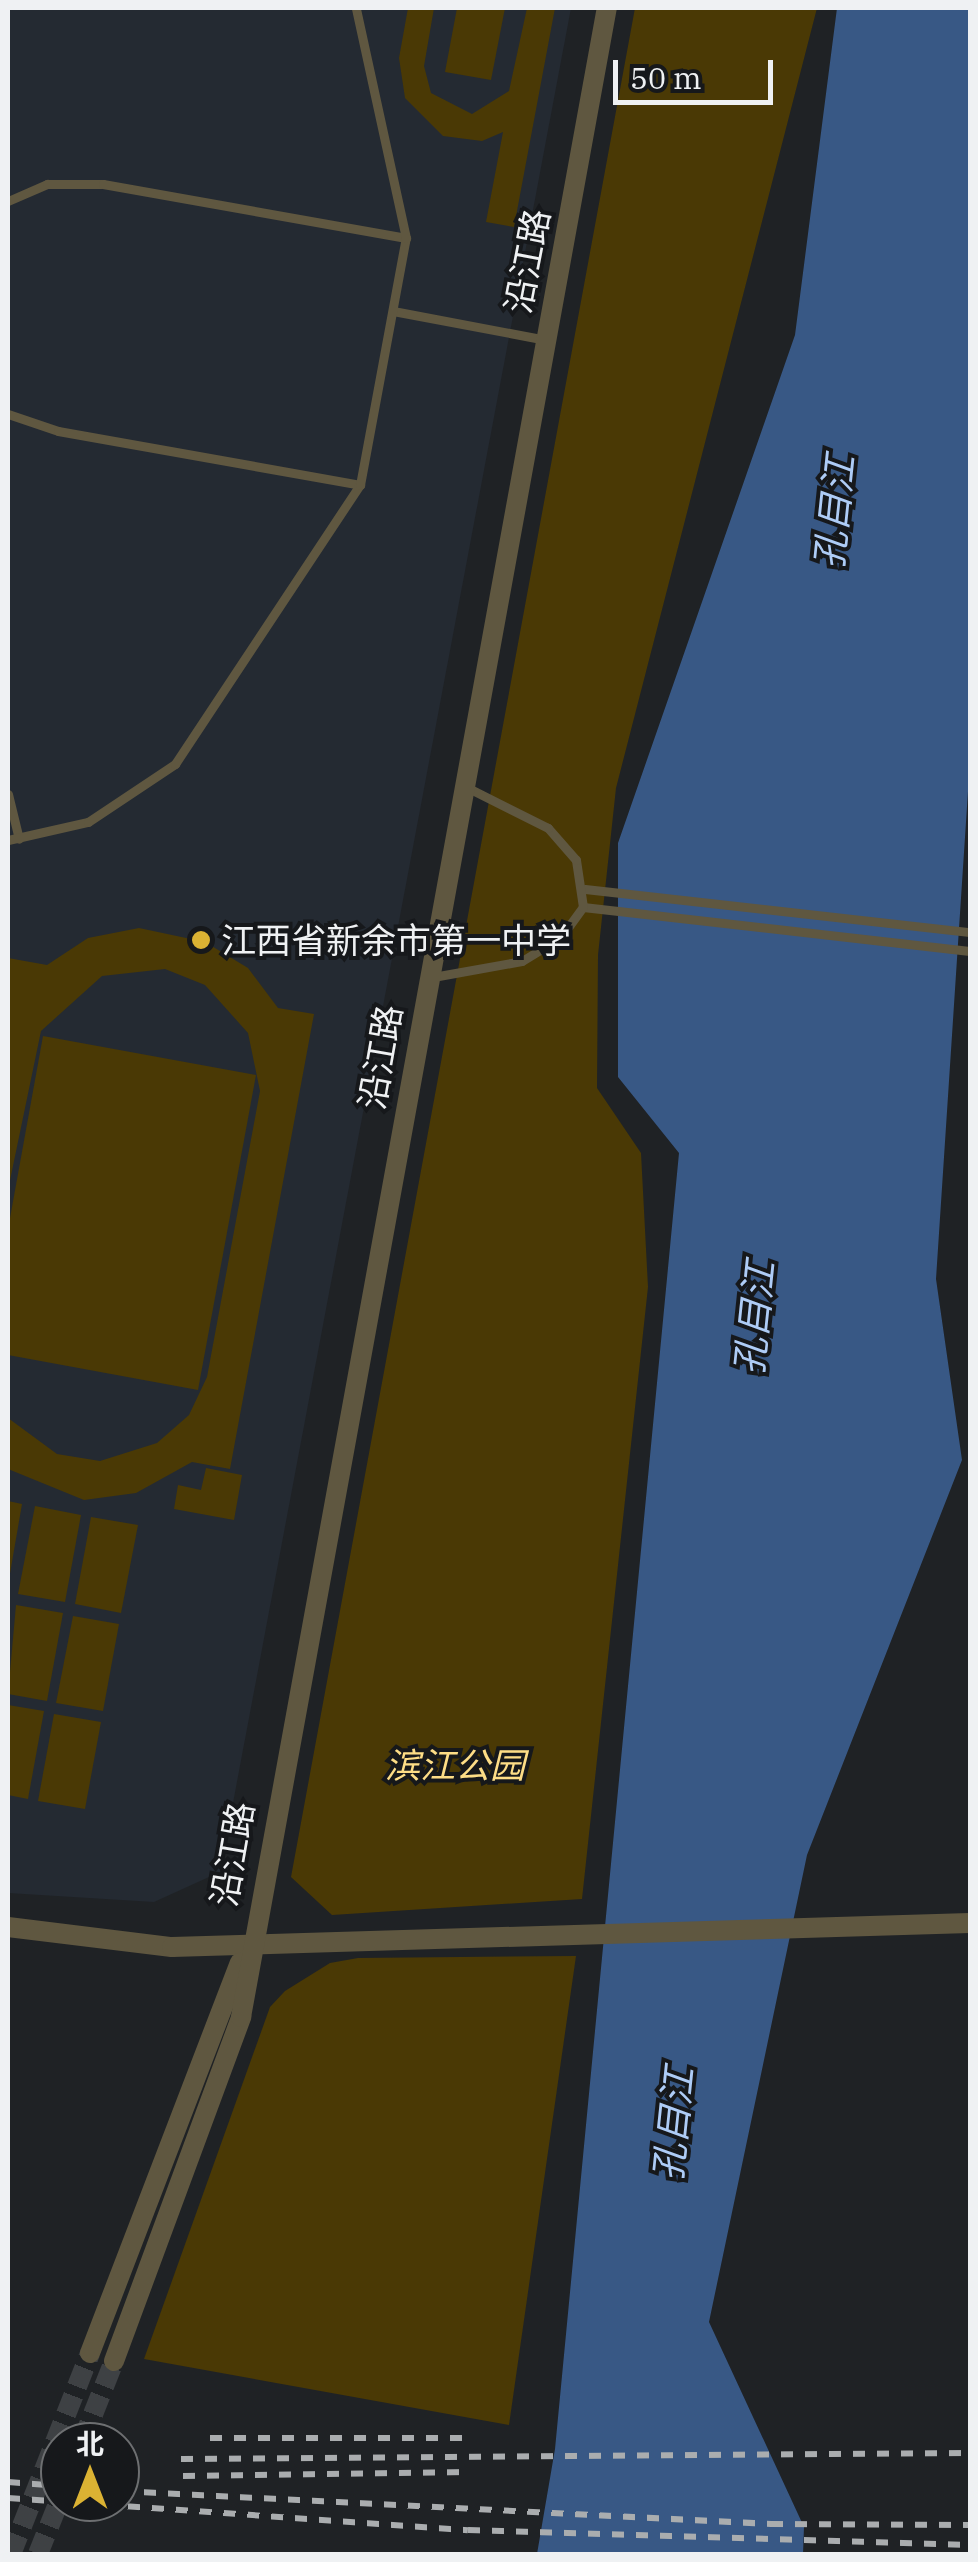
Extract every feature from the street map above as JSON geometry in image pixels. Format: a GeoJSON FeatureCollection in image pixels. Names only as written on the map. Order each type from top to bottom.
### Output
{"type":"FeatureCollection","features":[{"type":"Feature","properties":{"kind":"street","name":"沿江路"},"geometry":{"type":"LineString","coordinates":[[114,2362],[242,2017],[249,1942],[608,8]]}},
{"type":"Feature","properties":{"kind":"street"},"geometry":{"type":"LineString","coordinates":[[8,1927],[145,1946],[970,1923]]}},
{"type":"Feature","properties":{"kind":"street","name":"沿江路"},"geometry":{"type":"LineString","coordinates":[[90,2353],[249,1942]]}},
{"type":"Feature","properties":{"kind":"lane"},"geometry":{"type":"LineString","coordinates":[[8,840],[121,806],[175,764],[360,485],[406,238],[356,8]]}},
{"type":"Feature","properties":{"kind":"lane"},"geometry":{"type":"LineString","coordinates":[[8,201],[48,184],[103,184],[406,238]]}},
{"type":"Feature","properties":{"kind":"lane"},"geometry":{"type":"LineString","coordinates":[[392,311],[546,340]]}},
{"type":"Feature","properties":{"kind":"lane"},"geometry":{"type":"LineString","coordinates":[[8,414],[58,431],[360,485]]}},
{"type":"Feature","properties":{"kind":"lane"},"geometry":{"type":"LineString","coordinates":[[428,977],[522,961],[561,936],[583,907],[584,888],[576,860],[548,828],[463,786]]}},
{"type":"Feature","properties":{"kind":"lane"},"geometry":{"type":"LineString","coordinates":[[8,794],[19,839]]}},
{"type":"Feature","properties":{"kind":"lane"},"geometry":{"type":"LineString","coordinates":[[584,888],[970,932]]}},
{"type":"Feature","properties":{"kind":"lane"},"geometry":{"type":"LineString","coordinates":[[583,907],[970,950]]}},
{"type":"Feature","properties":{"kind":"shaded area","name":"江西省新余市第一中学"},"geometry":{"type":"Polygon","coordinates":[[[8,8],[571,8],[220,1872],[154,1902],[8,1893],[8,8]]]}},
{"type":"Feature","properties":{"kind":"green space"},"geometry":{"type":"Polygon","coordinates":[[[408,8],[434,8],[424,66],[431,93],[472,114],[509,91],[527,8],[555,8],[514,227],[486,222],[503,132],[482,141],[443,136],[405,98],[399,58],[408,8]]]}},
{"type":"Feature","properties":{"kind":"green space"},"geometry":{"type":"Polygon","coordinates":[[[457,8],[505,8],[491,80],[445,72],[457,8]]]}},
{"type":"Feature","properties":{"kind":"green space","name":"滨江公园"},"geometry":{"type":"Polygon","coordinates":[[[635,8],[817,8],[616,788],[598,955],[597,1088],[641,1153],[648,1287],[582,1899],[332,1915],[291,1877],[635,8]]]}},
{"type":"Feature","properties":{"kind":"green space"},"geometry":{"type":"Polygon","coordinates":[[[139,928],[205,942],[248,968],[278,1008],[314,1014],[230,1469],[192,1462],[136,1493],[84,1500],[8,1469],[8,1418],[57,1454],[100,1461],[157,1443],[189,1415],[207,1377],[260,1091],[248,1033],[205,985],[165,969],[102,976],[41,1031],[8,1190],[8,958],[47,965],[88,938],[139,928]]]}},
{"type":"Feature","properties":{"kind":"green space"},"geometry":{"type":"Polygon","coordinates":[[[43,1036],[256,1075],[198,1390],[8,1355],[8,1229],[43,1036]]]}},
{"type":"Feature","properties":{"kind":"green space"},"geometry":{"type":"Polygon","coordinates":[[[206,1468],[242,1475],[234,1520],[174,1509],[178,1485],[201,1490],[206,1468]]]}},
{"type":"Feature","properties":{"kind":"green space"},"geometry":{"type":"Polygon","coordinates":[[[8,1501],[22,1504],[8,1585],[8,1501]]]}},
{"type":"Feature","properties":{"kind":"green space"},"geometry":{"type":"Polygon","coordinates":[[[35,1506],[81,1515],[65,1602],[18,1594],[35,1506]]]}},
{"type":"Feature","properties":{"kind":"green space"},"geometry":{"type":"Polygon","coordinates":[[[91,1517],[138,1525],[121,1613],[75,1604],[91,1517]]]}},
{"type":"Feature","properties":{"kind":"green space"},"geometry":{"type":"Polygon","coordinates":[[[16,1605],[63,1613],[47,1701],[8,1694],[16,1605]]]}},
{"type":"Feature","properties":{"kind":"green space"},"geometry":{"type":"Polygon","coordinates":[[[73,1616],[119,1624],[103,1711],[56,1703],[73,1616]]]}},
{"type":"Feature","properties":{"kind":"green space"},"geometry":{"type":"Polygon","coordinates":[[[8,1705],[44,1711],[28,1799],[8,1795],[8,1705]]]}},
{"type":"Feature","properties":{"kind":"green space"},"geometry":{"type":"Polygon","coordinates":[[[54,1714],[101,1722],[85,1809],[38,1801],[54,1714]]]}},
{"type":"Feature","properties":{"kind":"green space"},"geometry":{"type":"Polygon","coordinates":[[[576,1956],[509,2425],[144,2359],[270,2007],[285,1991],[330,1963],[358,1958],[576,1956]]]}},
{"type":"Feature","properties":{"kind":"water","name":"孔目江"},"geometry":{"type":"Polygon","coordinates":[[[837,8],[970,8],[970,761],[936,1279],[962,1460],[807,1855],[709,2322],[804,2527],[803,2554],[537,2554],[555,2449],[679,1153],[618,1077],[618,843],[795,335],[837,8]]]}},
{"type":"Feature","properties":{"kind":"tunnel"},"geometry":{"type":"LineString","coordinates":[[11,2554],[90,2353]]}},
{"type":"Feature","properties":{"kind":"tunnel"},"geometry":{"type":"LineString","coordinates":[[90,2422],[114,2361]]}},
{"type":"Feature","properties":{"kind":"tunnel"},"geometry":{"type":"LineString","coordinates":[[38,2554],[51,2522]]}},
{"type":"Feature","properties":{"kind":"railway"},"geometry":{"type":"LineString","coordinates":[[210,2438],[470,2438]]}},
{"type":"Feature","properties":{"kind":"railway"},"geometry":{"type":"LineString","coordinates":[[181,2459],[970,2453]]}},
{"type":"Feature","properties":{"kind":"railway"},"geometry":{"type":"LineString","coordinates":[[183,2476],[470,2472]]}},
{"type":"Feature","properties":{"kind":"railway"},"geometry":{"type":"LineString","coordinates":[[8,2482],[40,2484]]}},
{"type":"Feature","properties":{"kind":"railway"},"geometry":{"type":"LineString","coordinates":[[140,2492],[771,2524],[970,2525]]}},
{"type":"Feature","properties":{"kind":"railway"},"geometry":{"type":"LineString","coordinates":[[8,2498],[468,2530],[970,2545]]}},
{"type":"Feature","properties":{"kind":"place","name":"江西省新余市第一中学"},"geometry":{"type":"Point","coordinates":[201,940]}}]}
